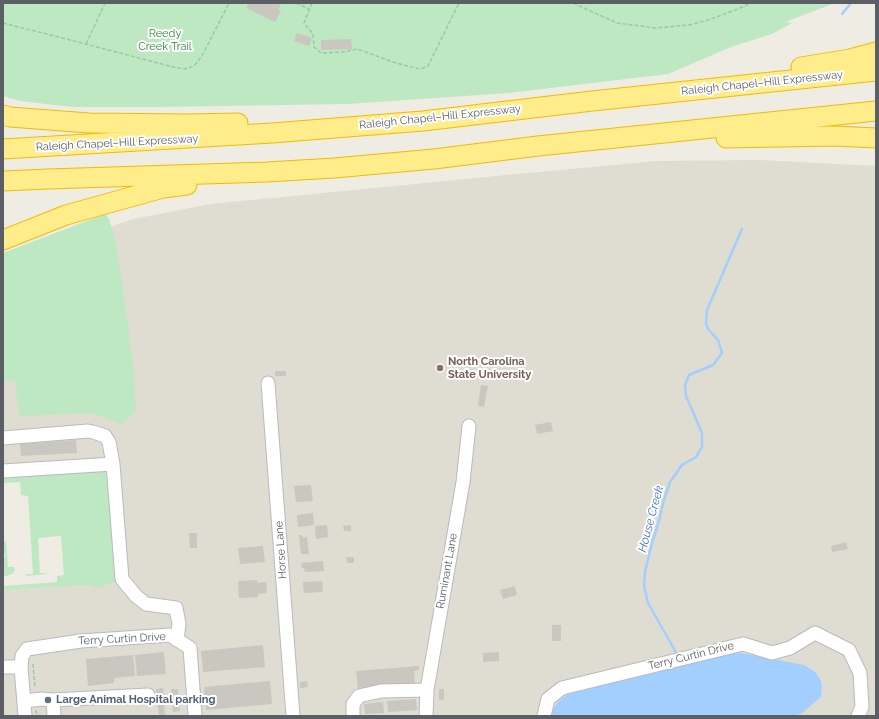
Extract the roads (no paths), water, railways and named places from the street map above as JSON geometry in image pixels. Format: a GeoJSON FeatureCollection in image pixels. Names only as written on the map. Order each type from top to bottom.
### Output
{"type":"FeatureCollection","features":[{"type":"Feature","properties":{"kind":"highway"},"geometry":{"type":"LineString","coordinates":[[592,101],[695,82],[850,60],[876,52]]}},
{"type":"Feature","properties":{"kind":"highway","name":"Raleigh Chapel–Hill Expressway"},"geometry":{"type":"LineString","coordinates":[[3,149],[272,133],[423,120],[876,71]]}},
{"type":"Feature","properties":{"kind":"highway"},"geometry":{"type":"LineString","coordinates":[[3,181],[268,172],[334,168],[434,159],[538,146],[629,138],[876,111]]}},
{"type":"Feature","properties":{"kind":"highway"},"geometry":{"type":"LineString","coordinates":[[3,115],[10,117],[89,123],[189,124],[423,120]]}},
{"type":"Feature","properties":{"kind":"highway"},"geometry":{"type":"LineString","coordinates":[[629,138],[835,136],[876,138]]}},
{"type":"Feature","properties":{"kind":"highway"},"geometry":{"type":"LineString","coordinates":[[3,240],[66,215],[163,188],[268,172]]}},
{"type":"Feature","properties":{"kind":"street","name":"Horse Lane"},"geometry":{"type":"LineString","coordinates":[[268,383],[293,716]]}},
{"type":"Feature","properties":{"kind":"street","name":"Ruminant Lane"},"geometry":{"type":"LineString","coordinates":[[426,716],[427,690],[463,482],[470,426]]}},
{"type":"Feature","properties":{"kind":"street"},"geometry":{"type":"LineString","coordinates":[[3,438],[94,432],[105,436],[109,442],[113,464],[122,580],[136,596],[146,604],[176,608],[180,624],[177,640]]}},
{"type":"Feature","properties":{"kind":"street"},"geometry":{"type":"LineString","coordinates":[[3,471],[113,464]]}},
{"type":"Feature","properties":{"kind":"street","name":"Terry Curtin Drive"},"geometry":{"type":"LineString","coordinates":[[544,716],[548,699],[562,688],[743,644],[772,653],[790,648],[815,633],[849,650],[860,673],[862,707],[858,716]]}},
{"type":"Feature","properties":{"kind":"street","name":"Terry Curtin Drive"},"geometry":{"type":"LineString","coordinates":[[21,667],[22,656],[27,649],[81,641],[170,636],[190,648],[195,716]]}},
{"type":"Feature","properties":{"kind":"street"},"geometry":{"type":"LineString","coordinates":[[3,667],[21,667],[25,716]]}},
{"type":"Feature","properties":{"kind":"street"},"geometry":{"type":"LineString","coordinates":[[354,716],[353,704],[359,696],[381,690],[427,690]]}},
{"type":"Feature","properties":{"kind":"street"},"geometry":{"type":"LineString","coordinates":[[24,700],[148,695]]}},
{"type":"Feature","properties":{"kind":"street"},"geometry":{"type":"LineString","coordinates":[[53,700],[54,716]]}},
{"type":"Feature","properties":{"kind":"water"},"geometry":{"type":"Polygon","coordinates":[[[741,653],[804,665],[815,672],[821,681],[821,697],[802,713],[795,716],[551,716],[558,702],[568,694],[633,674],[728,654],[741,653]]]}},
{"type":"Feature","properties":{"kind":"waterway","name":"House Creek"},"geometry":{"type":"LineString","coordinates":[[842,14],[851,3]]}},
{"type":"Feature","properties":{"kind":"waterway","name":"House Creek"},"geometry":{"type":"LineString","coordinates":[[678,656],[648,603],[644,586],[645,572],[670,482],[682,465],[696,457],[702,447],[702,433],[686,396],[685,385],[689,375],[713,365],[722,353],[718,340],[708,329],[706,323],[707,310],[742,229]]}},
{"type":"Feature","properties":{"kind":"place","name":"North Carolina State University"},"geometry":{"type":"Point","coordinates":[440,368]}},
{"type":"Feature","properties":{"kind":"place","name":"Large Animal Hospital parking"},"geometry":{"type":"Point","coordinates":[48,700]}},
{"type":"Feature","properties":{"kind":"park label","name":"Reedy Creek Trail"},"geometry":{"type":"Point","coordinates":[165,40]}}]}
